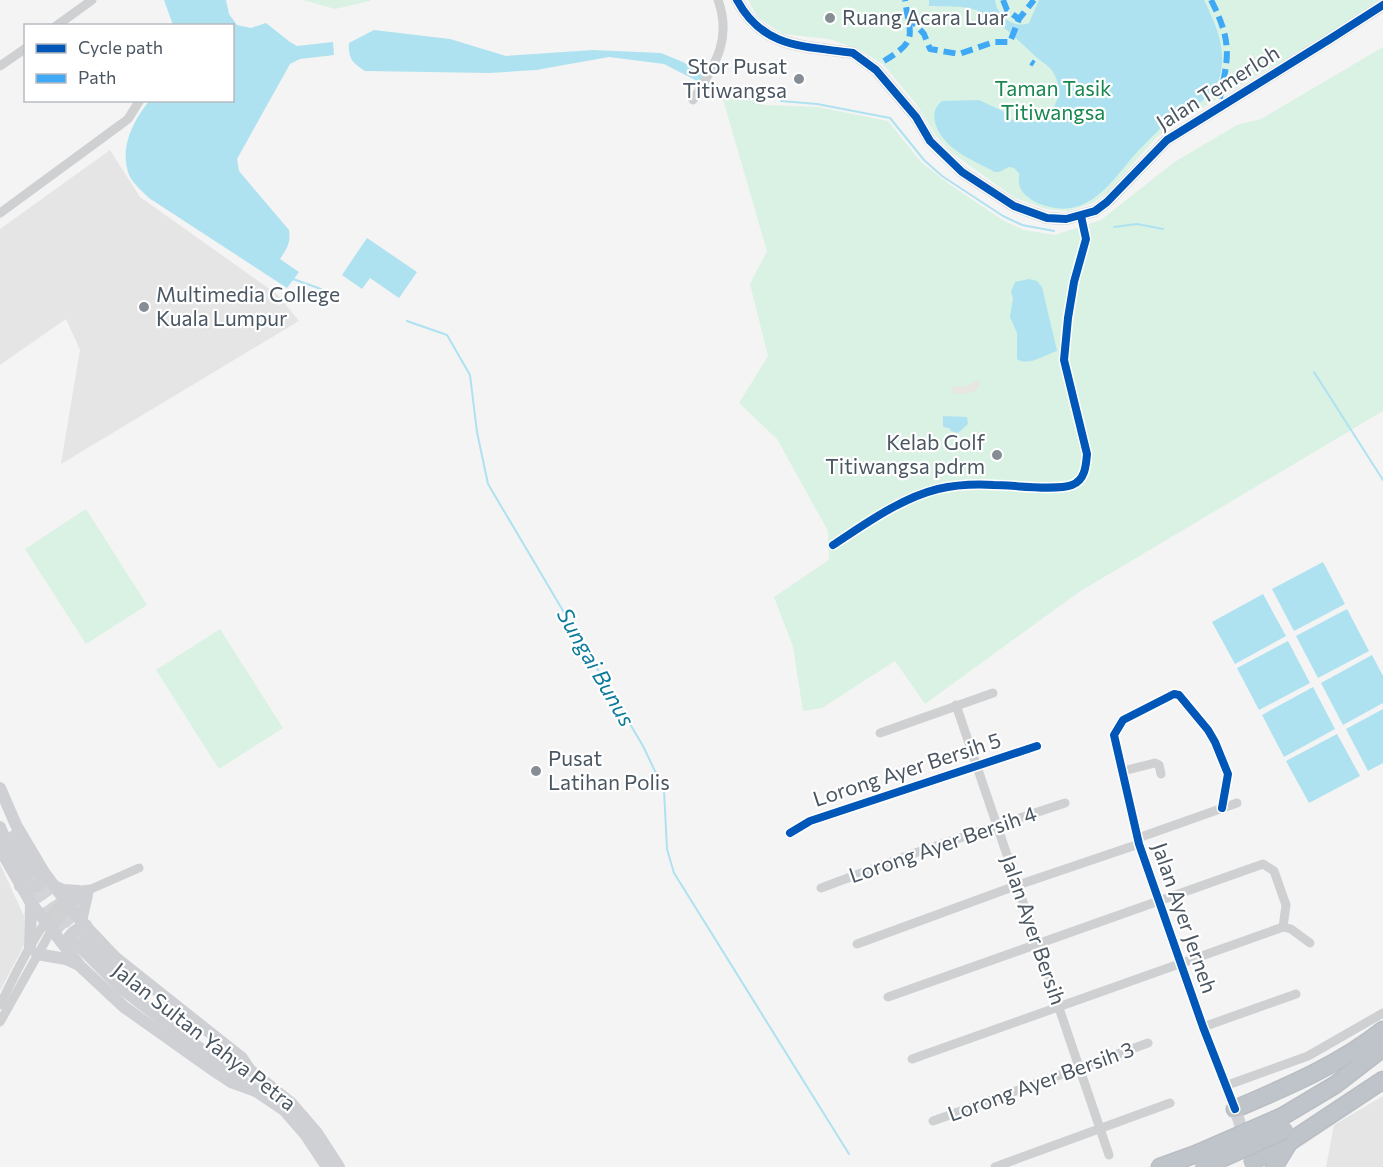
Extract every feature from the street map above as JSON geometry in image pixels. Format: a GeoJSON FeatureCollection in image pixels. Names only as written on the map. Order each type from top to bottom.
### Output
{"type":"FeatureCollection","features":[{"type":"Feature","properties":{"kind":"highway"},"geometry":{"type":"LineString","coordinates":[[1235,1109],[1290,1085],[1342,1058],[1383,1030]]}},
{"type":"Feature","properties":{"kind":"highway"},"geometry":{"type":"LineString","coordinates":[[1254,1164],[1285,1129],[1335,1085],[1383,1048]]}},
{"type":"Feature","properties":{"kind":"highway"},"geometry":{"type":"LineString","coordinates":[[1274,1167],[1285,1129],[1330,1105],[1383,1068]]}},
{"type":"Feature","properties":{"kind":"highway"},"geometry":{"type":"LineString","coordinates":[[1160,1167],[1200,1160],[1285,1129],[1383,1080]]}},
{"type":"Feature","properties":{"kind":"main road"},"geometry":{"type":"LineString","coordinates":[[737,0],[753,24],[775,39],[795,45],[853,53],[865,60],[904,101],[930,141],[945,158],[987,190],[1047,218],[1078,217]]}},
{"type":"Feature","properties":{"kind":"main road","name":"Jalan Temerloh"},"geometry":{"type":"LineString","coordinates":[[1078,217],[1095,211],[1119,193],[1167,140],[1383,5]]}},
{"type":"Feature","properties":{"kind":"main road"},"geometry":{"type":"LineString","coordinates":[[0,788],[16,825],[31,877],[34,951],[66,959],[80,966],[124,1007],[231,1082],[256,1091]]}},
{"type":"Feature","properties":{"kind":"main road"},"geometry":{"type":"LineString","coordinates":[[0,804],[31,877]]}},
{"type":"Feature","properties":{"kind":"main road"},"geometry":{"type":"LineString","coordinates":[[0,827],[8,846],[31,877]]}},
{"type":"Feature","properties":{"kind":"main road"},"geometry":{"type":"LineString","coordinates":[[0,849],[31,877],[63,890],[86,892],[84,923],[70,936],[77,944],[80,966]]}},
{"type":"Feature","properties":{"kind":"main road"},"geometry":{"type":"LineString","coordinates":[[54,886],[67,904],[116,958],[242,1058],[250,1070]]}},
{"type":"Feature","properties":{"kind":"main road"},"geometry":{"type":"LineString","coordinates":[[31,903],[48,927],[77,944]]}},
{"type":"Feature","properties":{"kind":"main road","name":"Jalan Sultan Yahya Petra"},"geometry":{"type":"LineString","coordinates":[[77,944],[125,975],[283,1095],[316,1133],[339,1167]]}},
{"type":"Feature","properties":{"kind":"main road","name":"Jalan Sultan Yahya Petra"},"geometry":{"type":"LineString","coordinates":[[77,944],[122,989],[284,1110],[305,1134],[327,1167]]}},
{"type":"Feature","properties":{"kind":"main road","name":"Jalan Ayer Jerneh"},"geometry":{"type":"LineString","coordinates":[[1235,1109],[1254,1164]]}},
{"type":"Feature","properties":{"kind":"street"},"geometry":{"type":"LineString","coordinates":[[59,24],[92,0]]}},
{"type":"Feature","properties":{"kind":"street"},"geometry":{"type":"LineString","coordinates":[[693,100],[719,57],[723,36],[717,0]]}},
{"type":"Feature","properties":{"kind":"street"},"geometry":{"type":"LineString","coordinates":[[0,66],[24,49]]}},
{"type":"Feature","properties":{"kind":"street"},"geometry":{"type":"LineString","coordinates":[[0,213],[128,119],[139,102]]}},
{"type":"Feature","properties":{"kind":"street"},"geometry":{"type":"LineString","coordinates":[[833,545],[908,500],[939,489],[991,484],[1055,487],[1071,485],[1080,480],[1085,470],[1087,454],[1064,360],[1068,318],[1083,246],[1078,217]]}},
{"type":"Feature","properties":{"kind":"street"},"geometry":{"type":"LineString","coordinates":[[880,733],[993,693]]}},
{"type":"Feature","properties":{"kind":"street","name":"Jalan Ayer Jerneh"},"geometry":{"type":"LineString","coordinates":[[1222,808],[1228,774],[1208,730],[1179,695],[1174,694],[1123,720],[1114,735],[1138,841],[1158,903],[1235,1109]]}},
{"type":"Feature","properties":{"kind":"street","name":"Jalan Ayer Bersih"},"geometry":{"type":"LineString","coordinates":[[956,705],[1109,1155]]}},
{"type":"Feature","properties":{"kind":"street","name":"Lorong Ayer Bersih 5"},"geometry":{"type":"LineString","coordinates":[[790,833],[810,821],[1036,746]]}},
{"type":"Feature","properties":{"kind":"street"},"geometry":{"type":"LineString","coordinates":[[1123,771],[1155,763],[1159,765],[1161,774]]}},
{"type":"Feature","properties":{"kind":"street","name":"Lorong Ayer Bersih 4"},"geometry":{"type":"LineString","coordinates":[[821,888],[1065,802]]}},
{"type":"Feature","properties":{"kind":"street"},"geometry":{"type":"LineString","coordinates":[[857,944],[1237,803]]}},
{"type":"Feature","properties":{"kind":"street"},"geometry":{"type":"LineString","coordinates":[[888,997],[1263,864],[1274,871],[1286,905],[1283,927]]}},
{"type":"Feature","properties":{"kind":"street"},"geometry":{"type":"LineString","coordinates":[[0,1005],[48,927],[67,904],[86,892],[139,868]]}},
{"type":"Feature","properties":{"kind":"street"},"geometry":{"type":"LineString","coordinates":[[912,1059],[1283,927],[1291,929],[1310,944]]}},
{"type":"Feature","properties":{"kind":"street"},"geometry":{"type":"LineString","coordinates":[[0,1022],[34,951]]}},
{"type":"Feature","properties":{"kind":"street"},"geometry":{"type":"LineString","coordinates":[[1203,1027],[1296,994]]}},
{"type":"Feature","properties":{"kind":"street"},"geometry":{"type":"LineString","coordinates":[[1225,1086],[1308,1056],[1383,1013]]}},
{"type":"Feature","properties":{"kind":"street","name":"Lorong Ayer Bersih 3"},"geometry":{"type":"LineString","coordinates":[[933,1121],[1148,1043]]}},
{"type":"Feature","properties":{"kind":"street"},"geometry":{"type":"LineString","coordinates":[[995,1167],[1170,1102]]}},
{"type":"Feature","properties":{"kind":"shaded area","name":"Multimedia College Kuala Lumpur"},"geometry":{"type":"Polygon","coordinates":[[[110,150],[140,197],[278,295],[299,321],[61,464],[80,350],[66,319],[0,365],[0,229],[110,150]]]}},
{"type":"Feature","properties":{"kind":"shaded area"},"geometry":{"type":"Polygon","coordinates":[[[0,864],[24,916],[24,945],[0,991],[0,864]]]}},
{"type":"Feature","properties":{"kind":"shaded area"},"geometry":{"type":"Polygon","coordinates":[[[1383,1096],[1383,1167],[1326,1167],[1334,1125],[1383,1096]]]}},
{"type":"Feature","properties":{"kind":"green space"},"geometry":{"type":"Polygon","coordinates":[[[303,0],[370,0],[370,1],[335,9],[303,0]]]}},
{"type":"Feature","properties":{"kind":"green space","name":"Taman Tasik Titiwangsa"},"geometry":{"type":"Polygon","coordinates":[[[748,0],[1379,0],[1336,29],[1167,129],[1157,137],[1108,192],[1093,203],[1068,211],[1046,209],[1015,198],[952,153],[936,136],[917,105],[883,64],[858,49],[829,39],[783,34],[758,18],[748,0]]]}},
{"type":"Feature","properties":{"kind":"green space"},"geometry":{"type":"Polygon","coordinates":[[[1383,47],[1383,411],[1079,592],[925,704],[895,661],[822,708],[803,711],[793,647],[774,597],[829,560],[828,531],[777,439],[739,403],[768,356],[750,284],[767,251],[722,96],[735,96],[765,105],[818,107],[888,121],[921,162],[949,184],[1004,221],[1024,230],[1055,235],[1101,220],[1173,163],[1237,125],[1261,119],[1383,47]]]}},
{"type":"Feature","properties":{"kind":"green space"},"geometry":{"type":"Polygon","coordinates":[[[86,509],[147,605],[86,644],[25,549],[86,509]]]}},
{"type":"Feature","properties":{"kind":"green space"},"geometry":{"type":"Polygon","coordinates":[[[220,629],[283,728],[219,769],[156,670],[220,629]]]}},
{"type":"Feature","properties":{"kind":"sand"},"geometry":{"type":"Polygon","coordinates":[[[976,381],[980,382],[977,390],[966,394],[953,393],[951,386],[964,387],[976,381]]]}},
{"type":"Feature","properties":{"kind":"water"},"geometry":{"type":"Polygon","coordinates":[[[164,0],[226,0],[229,14],[237,25],[251,28],[266,23],[297,46],[333,42],[334,55],[300,59],[290,64],[237,159],[239,171],[289,230],[288,245],[280,259],[299,272],[287,288],[149,198],[129,176],[126,162],[127,143],[138,116],[148,102],[234,102],[234,24],[173,24],[164,0]]]}},
{"type":"Feature","properties":{"kind":"water"},"geometry":{"type":"Polygon","coordinates":[[[929,0],[995,0],[1002,16],[1012,23],[1023,24],[1029,23],[1039,0],[1204,0],[1216,28],[1221,48],[1219,79],[1209,95],[1160,129],[1113,181],[1093,199],[1069,208],[1040,204],[1024,193],[1020,186],[1019,173],[1014,168],[1009,167],[995,172],[951,147],[939,131],[934,113],[942,101],[979,100],[1009,114],[1007,117],[1017,121],[1038,120],[1053,108],[1057,99],[1058,89],[1054,74],[1007,30],[983,13],[964,7],[929,6],[929,0]]]}},
{"type":"Feature","properties":{"kind":"water"},"geometry":{"type":"Polygon","coordinates":[[[374,30],[450,39],[506,56],[593,50],[661,53],[683,62],[704,75],[699,82],[664,64],[609,57],[536,70],[490,73],[365,71],[352,60],[349,43],[374,30]]]}},
{"type":"Feature","properties":{"kind":"water"},"geometry":{"type":"Polygon","coordinates":[[[367,238],[417,272],[399,298],[370,278],[362,289],[342,275],[367,238]]]}},
{"type":"Feature","properties":{"kind":"water"},"geometry":{"type":"Polygon","coordinates":[[[1029,279],[1037,281],[1042,287],[1057,351],[1026,362],[1017,359],[1017,333],[1010,317],[1013,298],[1011,292],[1015,282],[1029,279]]]}},
{"type":"Feature","properties":{"kind":"water"},"geometry":{"type":"Polygon","coordinates":[[[943,416],[967,417],[968,424],[958,433],[951,431],[943,427],[943,416]]]}},
{"type":"Feature","properties":{"kind":"water"},"geometry":{"type":"Polygon","coordinates":[[[1323,562],[1345,604],[1294,631],[1272,589],[1323,562]]]}},
{"type":"Feature","properties":{"kind":"water"},"geometry":{"type":"Polygon","coordinates":[[[1263,594],[1286,636],[1235,664],[1212,622],[1263,594]]]}},
{"type":"Feature","properties":{"kind":"water"},"geometry":{"type":"Polygon","coordinates":[[[1347,609],[1369,651],[1318,678],[1296,636],[1347,609]]]}},
{"type":"Feature","properties":{"kind":"water"},"geometry":{"type":"Polygon","coordinates":[[[1288,641],[1310,683],[1259,710],[1237,668],[1288,641]]]}},
{"type":"Feature","properties":{"kind":"water"},"geometry":{"type":"Polygon","coordinates":[[[1372,655],[1383,676],[1383,703],[1343,725],[1321,683],[1372,655]]]}},
{"type":"Feature","properties":{"kind":"water"},"geometry":{"type":"Polygon","coordinates":[[[1313,687],[1335,729],[1284,757],[1262,715],[1313,687]]]}},
{"type":"Feature","properties":{"kind":"water"},"geometry":{"type":"Polygon","coordinates":[[[1383,709],[1383,763],[1368,771],[1346,729],[1383,709]]]}},
{"type":"Feature","properties":{"kind":"water"},"geometry":{"type":"Polygon","coordinates":[[[1337,734],[1360,776],[1309,803],[1286,761],[1337,734]]]}},
{"type":"Feature","properties":{"kind":"waterway"},"geometry":{"type":"LineString","coordinates":[[707,82],[723,92],[755,100]]}},
{"type":"Feature","properties":{"kind":"waterway"},"geometry":{"type":"LineString","coordinates":[[781,101],[817,104],[890,118],[924,160],[942,176],[1003,216],[1022,225],[1054,231]]}},
{"type":"Feature","properties":{"kind":"waterway"},"geometry":{"type":"LineString","coordinates":[[1114,227],[1137,224],[1163,229]]}},
{"type":"Feature","properties":{"kind":"waterway","name":"Sungai Bunus"},"geometry":{"type":"LineString","coordinates":[[293,279],[321,289]]}},
{"type":"Feature","properties":{"kind":"waterway","name":"Sungai Bunus"},"geometry":{"type":"LineString","coordinates":[[407,321],[447,335],[470,375],[477,432],[488,484],[643,746],[664,790],[667,849],[674,873],[849,1154]]}},
{"type":"Feature","properties":{"kind":"waterway"},"geometry":{"type":"LineString","coordinates":[[1314,372],[1383,480]]}},
{"type":"Feature","properties":{"kind":"tunnel"},"geometry":{"type":"LineString","coordinates":[[33,871],[57,907],[83,937]]}},
{"type":"Feature","properties":{"kind":"tunnel"},"geometry":{"type":"LineString","coordinates":[[26,876],[51,915],[76,942]]}},
{"type":"Feature","properties":{"kind":"marked path"},"geometry":{"type":"LineString","coordinates":[[884,61],[903,48],[910,36],[905,0]]}},
{"type":"Feature","properties":{"kind":"marked path"},"geometry":{"type":"LineString","coordinates":[[1003,0],[1007,10],[1019,19]]}},
{"type":"Feature","properties":{"kind":"marked path"},"geometry":{"type":"LineString","coordinates":[[908,16],[924,34],[930,49],[959,54],[994,42],[1010,42],[1019,19],[1034,0]]}},
{"type":"Feature","properties":{"kind":"marked path"},"geometry":{"type":"LineString","coordinates":[[1211,0],[1219,16],[1227,54],[1218,108]]}},
{"type":"Feature","properties":{"kind":"cycle path"},"geometry":{"type":"LineString","coordinates":[[737,0],[747,16],[759,28],[772,36],[802,46],[853,53],[876,70],[916,117],[930,141],[962,172],[1014,206],[1047,218],[1066,219],[1095,211],[1107,202],[1167,140],[1383,5]]}},
{"type":"Feature","properties":{"kind":"cycle path"},"geometry":{"type":"LineString","coordinates":[[833,545],[897,505],[938,489],[980,485],[1056,488],[1072,485],[1080,480],[1087,454],[1064,360],[1074,282],[1086,239],[1081,216]]}},
{"type":"Feature","properties":{"kind":"cycle path"},"geometry":{"type":"LineString","coordinates":[[1222,808],[1228,774],[1208,730],[1179,695],[1174,694],[1123,720],[1114,735],[1139,844],[1203,1027],[1235,1109]]}},
{"type":"Feature","properties":{"kind":"cycle path"},"geometry":{"type":"LineString","coordinates":[[790,833],[810,821],[1037,746]]}},
{"type":"Feature","properties":{"kind":"place","name":"Ruang Acara Luar"},"geometry":{"type":"Point","coordinates":[830,18]}},
{"type":"Feature","properties":{"kind":"place","name":"Stor Pusat Titiwangsa"},"geometry":{"type":"Point","coordinates":[799,79]}},
{"type":"Feature","properties":{"kind":"place","name":"Multimedia College Kuala Lumpur"},"geometry":{"type":"Point","coordinates":[144,307]}},
{"type":"Feature","properties":{"kind":"place","name":"Kelab Golf Titiwangsa pdrm"},"geometry":{"type":"Point","coordinates":[997,455]}},
{"type":"Feature","properties":{"kind":"place","name":"Pusat Latihan Polis"},"geometry":{"type":"Point","coordinates":[536,771]}}]}
